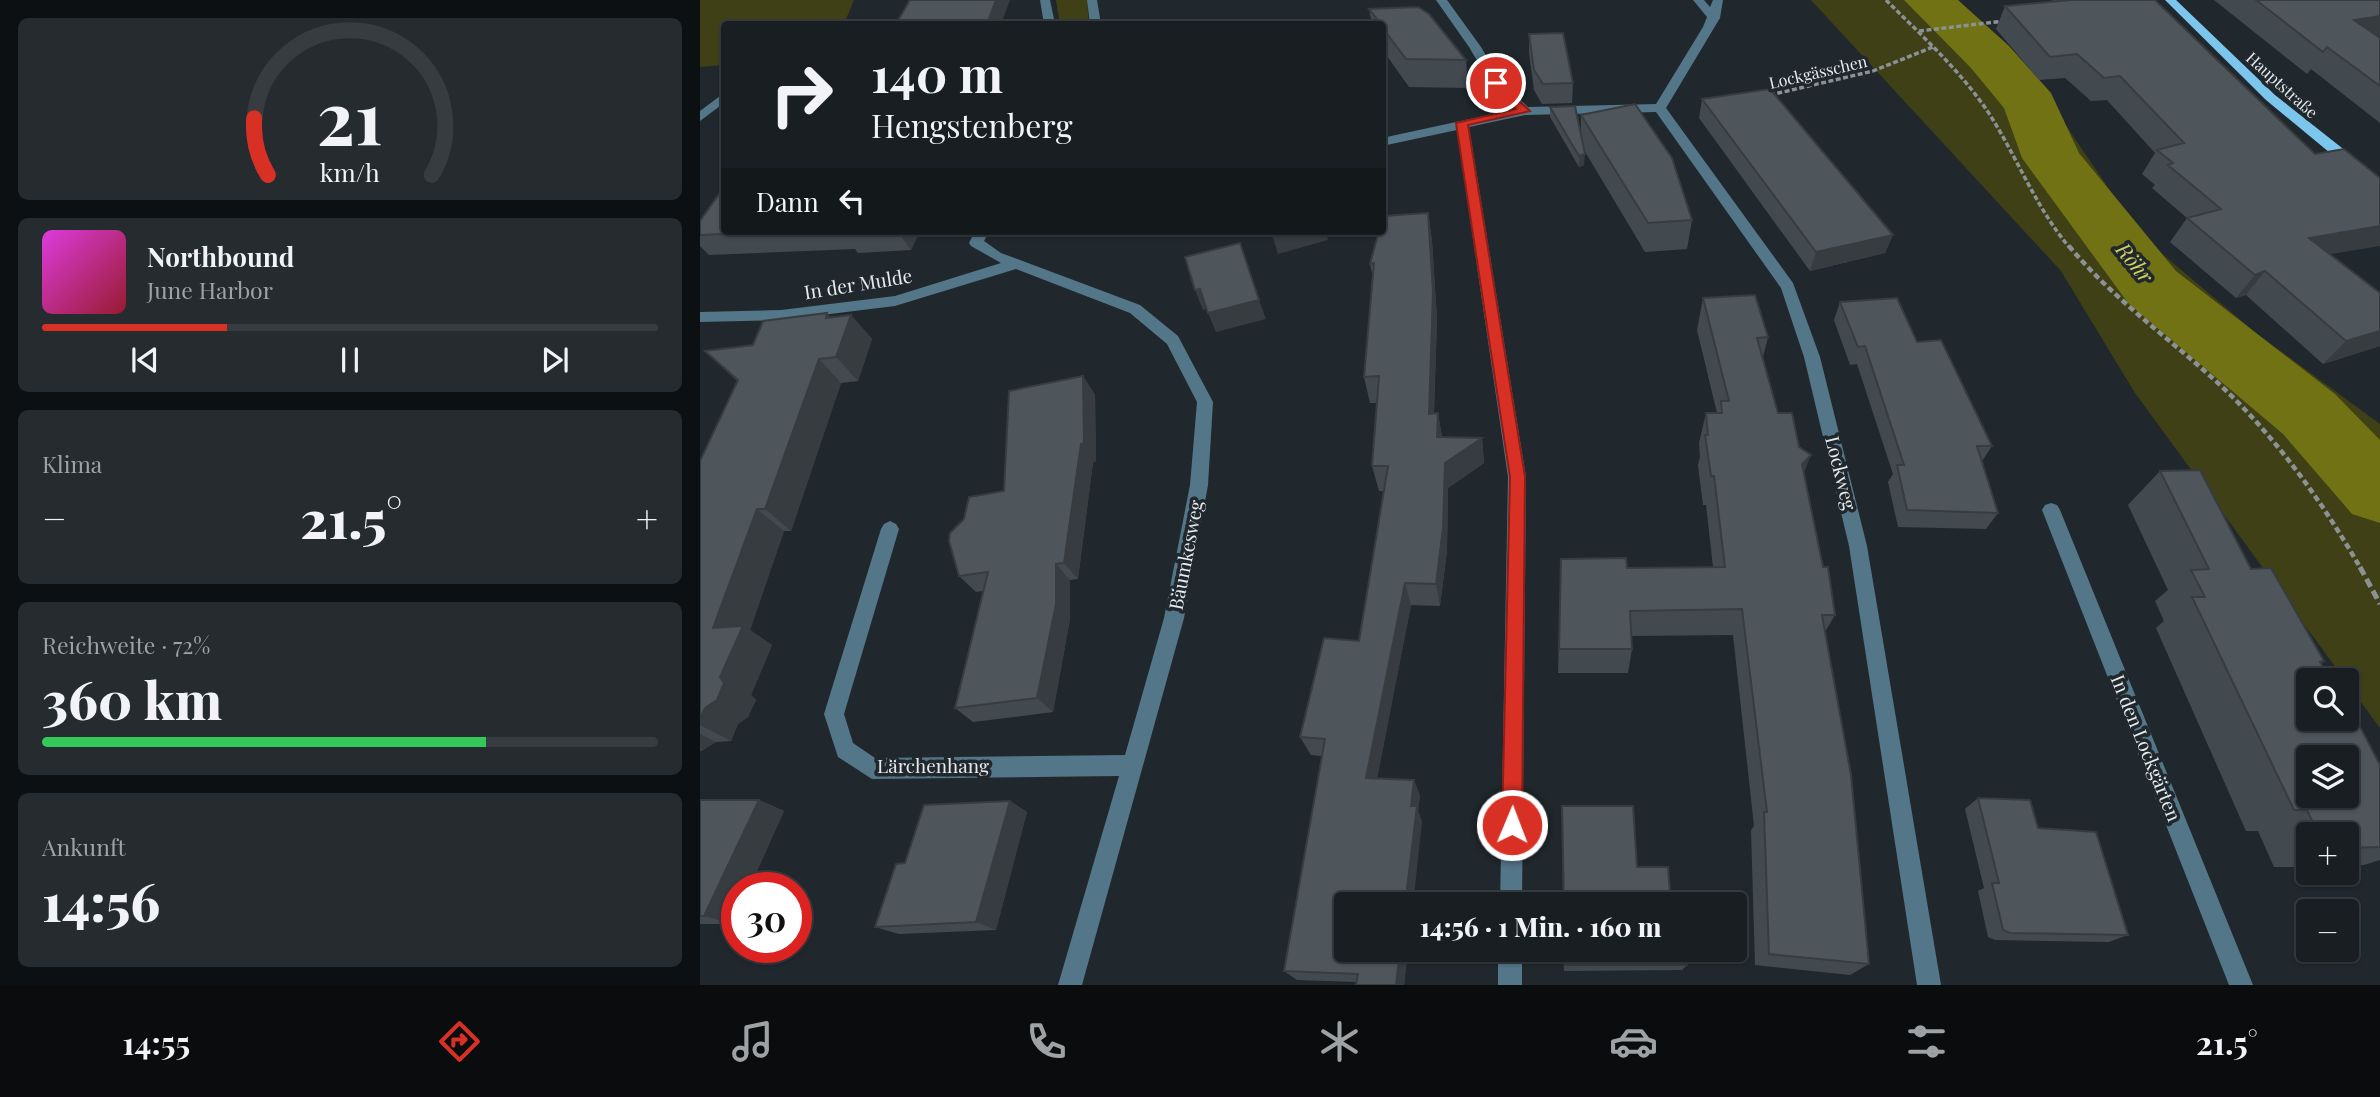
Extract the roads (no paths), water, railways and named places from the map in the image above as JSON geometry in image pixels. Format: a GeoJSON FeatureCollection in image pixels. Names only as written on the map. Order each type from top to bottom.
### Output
{"type":"FeatureCollection","features":[{"type":"Feature","properties":{"kind":"main road","name":"Hauptstraße"},"geometry":{"type":"LineString","coordinates":[[2170,0],[2268,96],[2331,151],[2380,184]]}},
{"type":"Feature","properties":{"kind":"street"},"geometry":{"type":"LineString","coordinates":[[1045,0],[1049,21]]}},
{"type":"Feature","properties":{"kind":"street"},"geometry":{"type":"LineString","coordinates":[[1091,0],[1095,21]]}},
{"type":"Feature","properties":{"kind":"street"},"geometry":{"type":"LineString","coordinates":[[1441,0],[1496,83],[1525,111]]}},
{"type":"Feature","properties":{"kind":"street"},"geometry":{"type":"LineString","coordinates":[[1698,0],[1714,18]]}},
{"type":"Feature","properties":{"kind":"street"},"geometry":{"type":"LineString","coordinates":[[1386,141],[1525,111],[1660,108],[1714,18],[1718,0]]}},
{"type":"Feature","properties":{"kind":"street"},"geometry":{"type":"LineString","coordinates":[[700,117],[721,100]]}},
{"type":"Feature","properties":{"kind":"street","name":"Lockweg"},"geometry":{"type":"LineString","coordinates":[[1660,108],[1787,287],[1812,357],[1858,546],[1929,985]]}},
{"type":"Feature","properties":{"kind":"street"},"geometry":{"type":"LineString","coordinates":[[1462,123],[1517,477],[1511,892]]}},
{"type":"Feature","properties":{"kind":"street","name":"Bäumkesweg"},"geometry":{"type":"LineString","coordinates":[[976,235],[1016,264],[1135,309],[1173,340],[1205,402],[1199,485],[1174,618],[1070,985]]}},
{"type":"Feature","properties":{"kind":"street","name":"In der Mulde"},"geometry":{"type":"LineString","coordinates":[[700,317],[781,315],[895,301],[1016,264]]}},
{"type":"Feature","properties":{"kind":"street","name":"In den Lockgärten"},"geometry":{"type":"LineString","coordinates":[[2051,510],[2241,985]]}},
{"type":"Feature","properties":{"kind":"street","name":"Lärchenhang"},"geometry":{"type":"LineString","coordinates":[[890,529],[834,714],[845,750],[872,769],[1131,765]]}},
{"type":"Feature","properties":{"kind":"street"},"geometry":{"type":"LineString","coordinates":[[1510,962],[1510,985]]}},
{"type":"Feature","properties":{"kind":"waterway","name":"Röhr"},"geometry":{"type":"LineString","coordinates":[[1929,0],[1990,57],[2031,105],[2051,158],[2152,287],[2309,414],[2380,491]]}}]}
